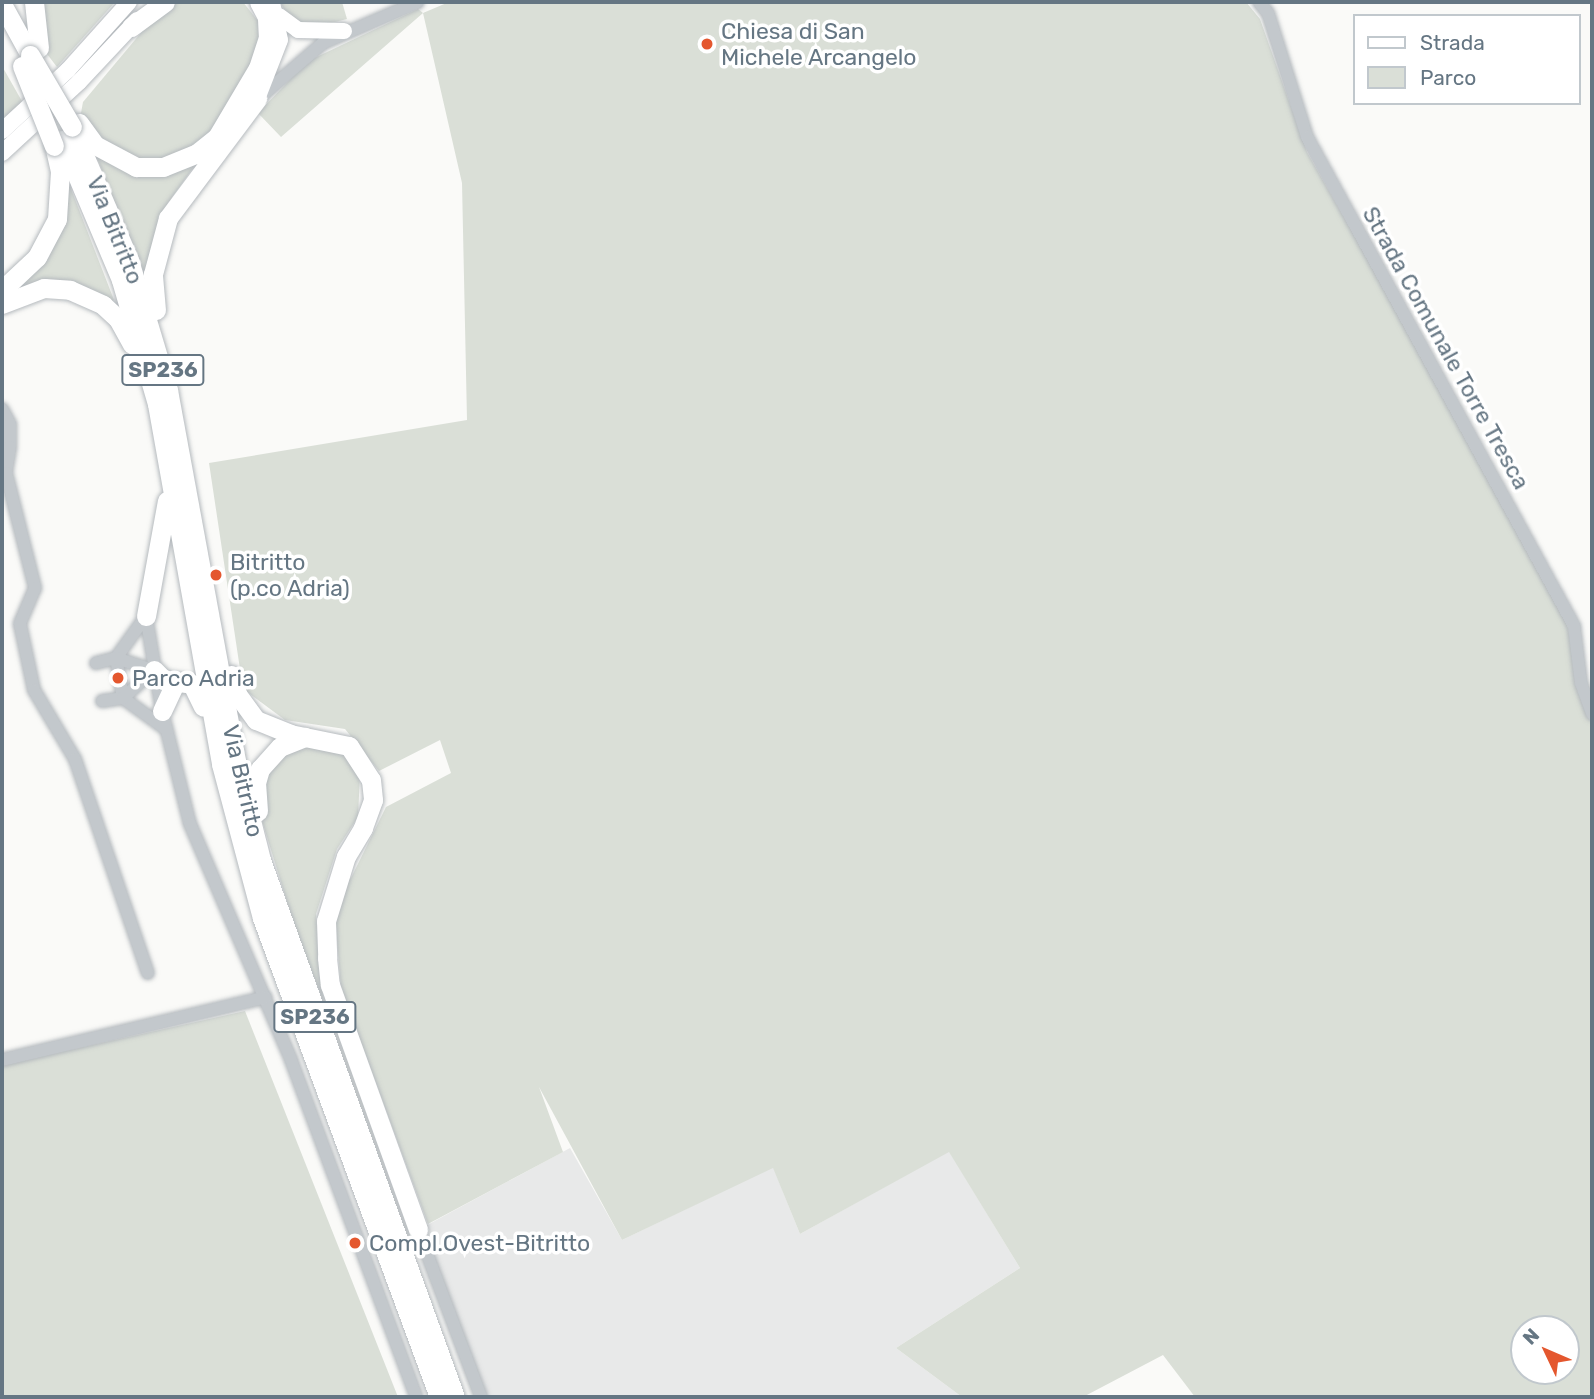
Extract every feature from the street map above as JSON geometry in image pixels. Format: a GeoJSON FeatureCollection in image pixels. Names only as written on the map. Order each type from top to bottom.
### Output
{"type":"FeatureCollection","features":[{"type":"Feature","properties":{"kind":"highway"},"geometry":{"type":"LineString","coordinates":[[30,56],[34,2]]}},
{"type":"Feature","properties":{"kind":"highway"},"geometry":{"type":"LineString","coordinates":[[131,27],[164,2]]}},
{"type":"Feature","properties":{"kind":"highway"},"geometry":{"type":"LineString","coordinates":[[2,290],[37,257],[57,219],[66,130],[136,167],[163,167],[196,154],[217,136],[258,68],[268,38],[267,18],[259,2]]}},
{"type":"Feature","properties":{"kind":"highway","name":"Via Bitritto"},"geometry":{"type":"LineString","coordinates":[[2,4],[111,213],[148,313],[190,495],[243,792],[303,984],[455,1397]]}},
{"type":"Feature","properties":{"kind":"highway","name":"Via Bitritto"},"geometry":{"type":"LineString","coordinates":[[2,31],[30,56],[51,88],[121,279],[157,404],[235,824],[266,929],[439,1397]]}},
{"type":"Feature","properties":{"kind":"highway"},"geometry":{"type":"LineString","coordinates":[[190,495],[195,469],[153,302],[156,253],[177,201],[257,99]]}},
{"type":"Feature","properties":{"kind":"highway"},"geometry":{"type":"LineString","coordinates":[[2,304],[44,288],[70,290],[103,305],[127,332],[143,382],[157,404],[154,429],[168,515],[146,616]]}},
{"type":"Feature","properties":{"kind":"highway"},"geometry":{"type":"LineString","coordinates":[[212,626],[225,642],[232,683],[244,706],[270,728],[349,746],[370,780],[373,800],[363,828],[346,856],[326,921],[328,972],[418,1230]]}},
{"type":"Feature","properties":{"kind":"highway"},"geometry":{"type":"LineString","coordinates":[[154,670],[175,683],[192,684],[200,695],[215,772],[235,824]]}},
{"type":"Feature","properties":{"kind":"highway"},"geometry":{"type":"LineString","coordinates":[[162,711],[175,683]]}},
{"type":"Feature","properties":{"kind":"highway"},"geometry":{"type":"LineString","coordinates":[[303,984],[255,798],[258,776],[268,757],[309,736]]}},
{"type":"Feature","properties":{"kind":"main road"},"geometry":{"type":"LineString","coordinates":[[2,131],[68,69],[129,2]]}},
{"type":"Feature","properties":{"kind":"main road"},"geometry":{"type":"LineString","coordinates":[[2,153],[131,27],[153,2]]}},
{"type":"Feature","properties":{"kind":"main road"},"geometry":{"type":"LineString","coordinates":[[275,9],[298,30],[344,31]]}},
{"type":"Feature","properties":{"kind":"main road"},"geometry":{"type":"LineString","coordinates":[[257,99],[280,40],[275,9]]}},
{"type":"Feature","properties":{"kind":"street"},"geometry":{"type":"LineString","coordinates":[[257,99],[306,54],[344,31],[418,2]]}},
{"type":"Feature","properties":{"kind":"street","name":"Strada Comunale Torre Tresca"},"geometry":{"type":"LineString","coordinates":[[1259,2],[1268,13],[1307,137],[1574,626],[1581,683],[1592,714]]}},
{"type":"Feature","properties":{"kind":"street"},"geometry":{"type":"LineString","coordinates":[[2,410],[10,424],[4,473],[36,588],[20,624],[31,682],[75,759],[148,973]]}},
{"type":"Feature","properties":{"kind":"street"},"geometry":{"type":"LineString","coordinates":[[146,616],[116,658],[123,698],[167,730]]}},
{"type":"Feature","properties":{"kind":"street"},"geometry":{"type":"LineString","coordinates":[[146,616],[162,711],[190,824],[266,997],[416,1397]]}},
{"type":"Feature","properties":{"kind":"street"},"geometry":{"type":"LineString","coordinates":[[96,663],[116,658],[154,670]]}},
{"type":"Feature","properties":{"kind":"street"},"geometry":{"type":"LineString","coordinates":[[102,701],[123,698],[154,670]]}},
{"type":"Feature","properties":{"kind":"street"},"geometry":{"type":"LineString","coordinates":[[2,1060],[266,997]]}},
{"type":"Feature","properties":{"kind":"street"},"geometry":{"type":"LineString","coordinates":[[418,1230],[481,1397]]}},
{"type":"Feature","properties":{"kind":"shaded area"},"geometry":{"type":"Polygon","coordinates":[[[570,1148],[622,1240],[773,1167],[800,1234],[949,1151],[1020,1268],[896,1348],[962,1397],[481,1397],[418,1230],[570,1148]]]}},
{"type":"Feature","properties":{"kind":"green space"},"geometry":{"type":"Polygon","coordinates":[[[38,2],[115,2],[57,67],[37,41],[38,2]]]}},
{"type":"Feature","properties":{"kind":"green space"},"geometry":{"type":"Polygon","coordinates":[[[176,2],[243,2],[258,21],[259,50],[214,128],[183,155],[146,162],[111,149],[86,123],[81,113],[83,102],[155,16],[176,2]]]}},
{"type":"Feature","properties":{"kind":"green space"},"geometry":{"type":"Polygon","coordinates":[[[280,2],[342,2],[347,19],[311,28],[288,16],[280,2]]]}},
{"type":"Feature","properties":{"kind":"green space"},"geometry":{"type":"Polygon","coordinates":[[[449,2],[1246,2],[1260,19],[1307,152],[1562,604],[1592,729],[1592,1397],[1195,1397],[1163,1355],[1083,1397],[962,1397],[896,1348],[1020,1268],[949,1152],[800,1234],[773,1168],[622,1240],[539,1087],[563,1152],[428,1224],[341,988],[335,915],[338,888],[351,878],[386,807],[451,773],[440,740],[379,771],[345,729],[285,720],[243,689],[209,463],[467,420],[462,183],[423,13],[449,2]]]}},
{"type":"Feature","properties":{"kind":"green space"},"geometry":{"type":"Polygon","coordinates":[[[418,9],[423,13],[281,137],[258,113],[308,61],[418,9]]]}},
{"type":"Feature","properties":{"kind":"green space"},"geometry":{"type":"Polygon","coordinates":[[[2,66],[23,103],[2,120],[2,66]]]}},
{"type":"Feature","properties":{"kind":"green space"},"geometry":{"type":"Polygon","coordinates":[[[94,150],[114,163],[195,165],[168,203],[144,277],[94,150]]]}},
{"type":"Feature","properties":{"kind":"green space"},"geometry":{"type":"Polygon","coordinates":[[[66,176],[114,300],[108,303],[92,292],[2,295],[23,278],[66,176]]]}},
{"type":"Feature","properties":{"kind":"green space"},"geometry":{"type":"Polygon","coordinates":[[[295,740],[343,751],[360,774],[358,817],[337,849],[316,914],[323,1000],[297,934],[255,798],[268,757],[295,740]]]}},
{"type":"Feature","properties":{"kind":"green space"},"geometry":{"type":"Polygon","coordinates":[[[245,1011],[398,1397],[2,1397],[2,1065],[245,1011]]]}},
{"type":"Feature","properties":{"kind":"place","name":"Chiesa di San Michele Arcangelo"},"geometry":{"type":"Point","coordinates":[707,44]}},
{"type":"Feature","properties":{"kind":"place","name":"Bitritto (p.co Adria)"},"geometry":{"type":"Point","coordinates":[216,575]}},
{"type":"Feature","properties":{"kind":"place","name":"Parco Adria"},"geometry":{"type":"Point","coordinates":[118,678]}},
{"type":"Feature","properties":{"kind":"place","name":"Compl.Ovest-Bitritto"},"geometry":{"type":"Point","coordinates":[355,1243]}}]}
